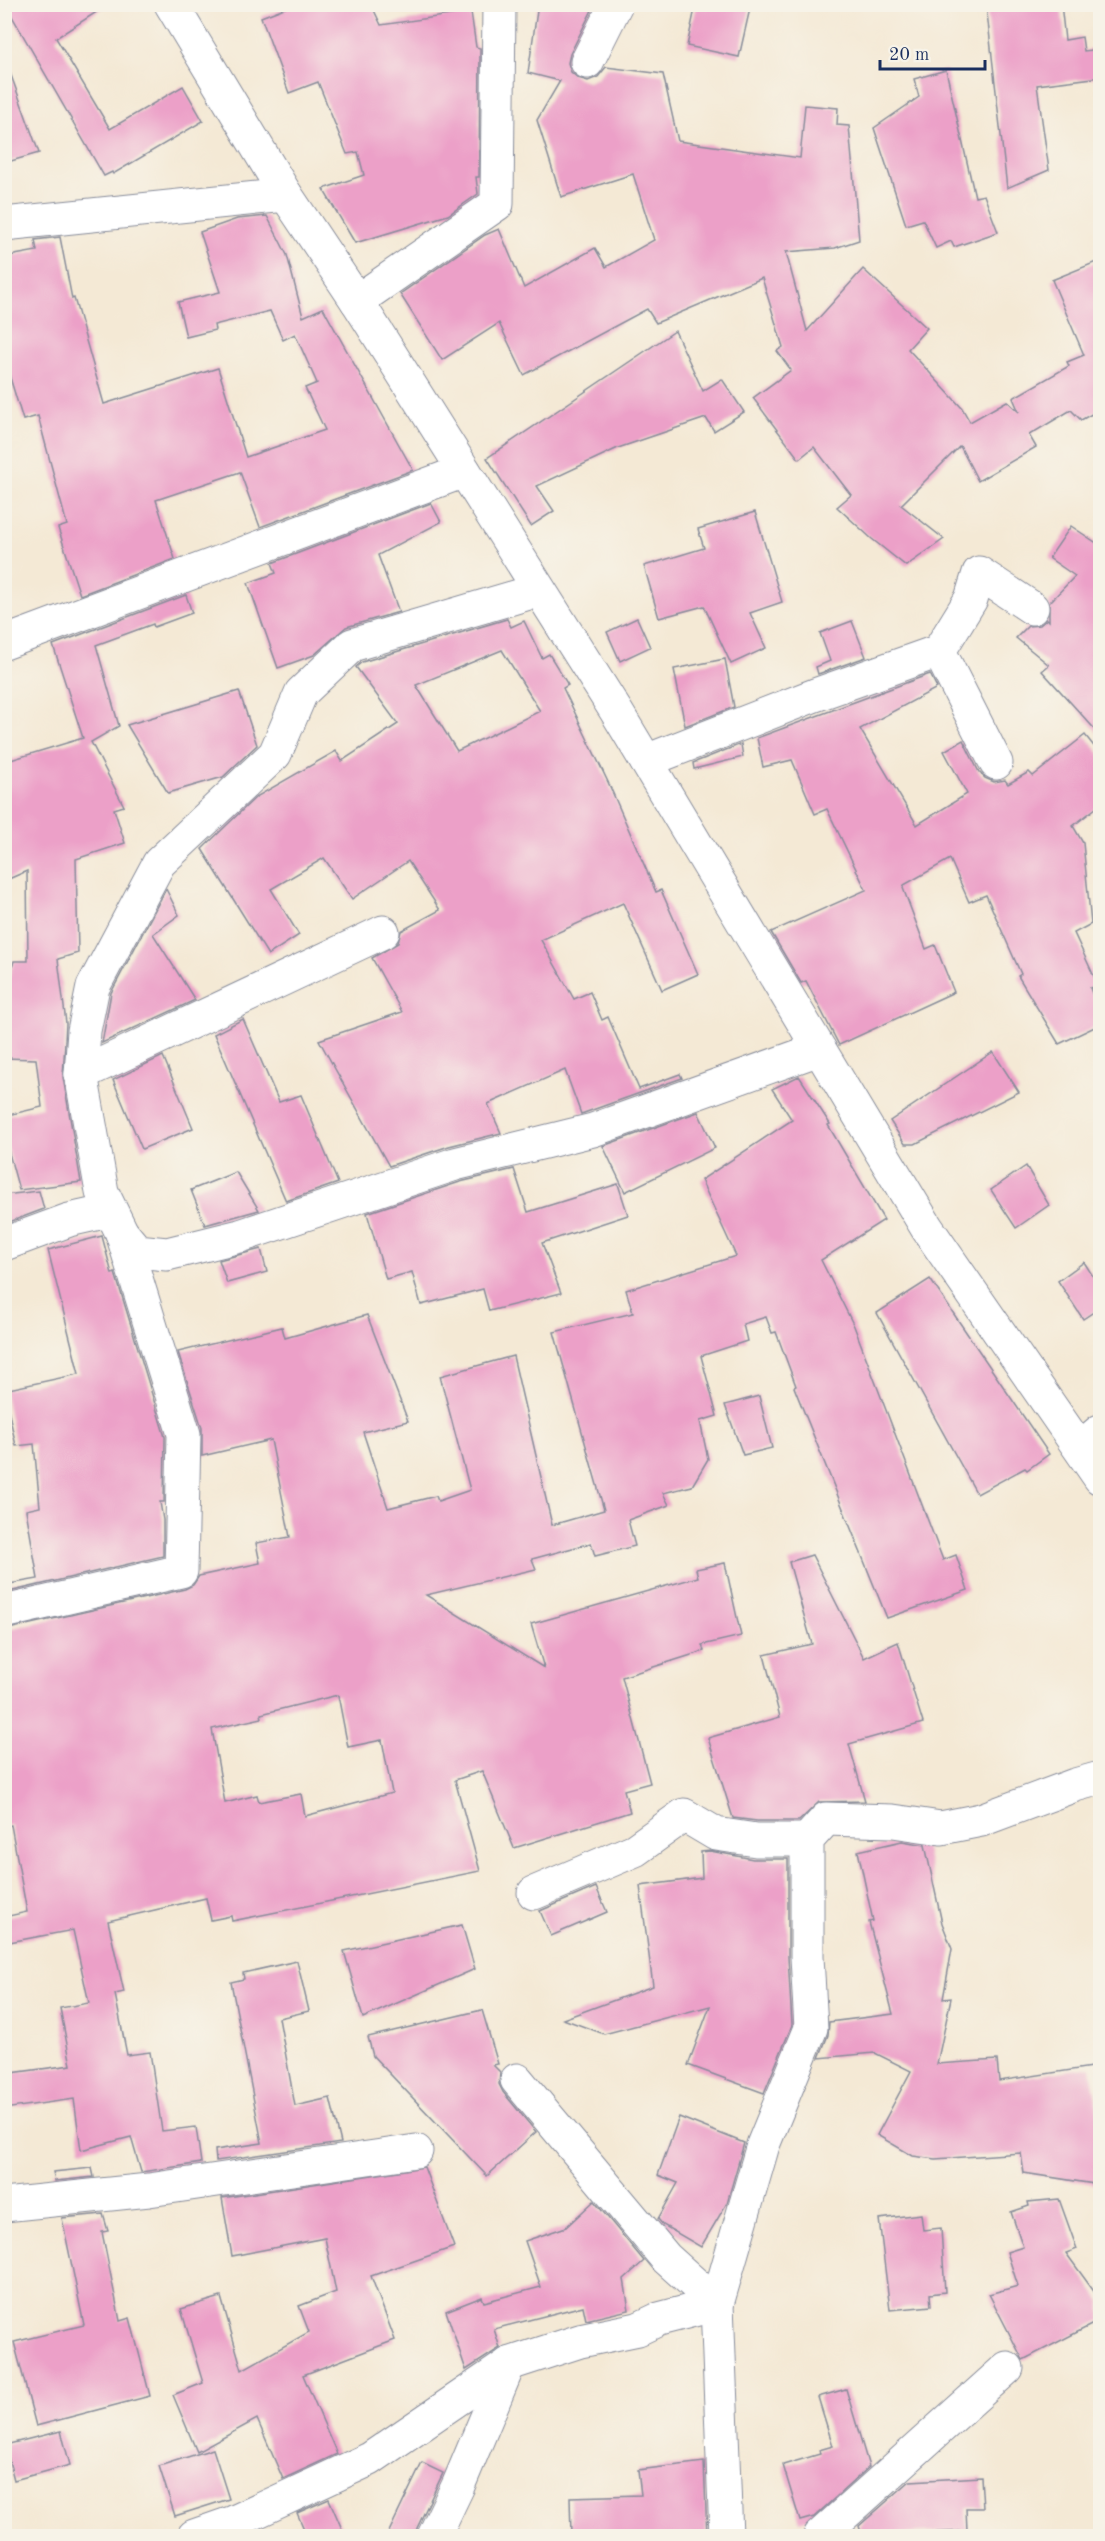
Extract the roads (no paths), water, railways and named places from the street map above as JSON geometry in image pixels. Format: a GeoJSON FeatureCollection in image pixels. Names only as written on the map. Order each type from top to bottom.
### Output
{"type":"FeatureCollection","features":[{"type":"Feature","properties":{"kind":"street"},"geometry":{"type":"LineString","coordinates":[[171,4],[286,195],[357,301],[646,761],[927,1228],[1091,1439],[1101,1478]]}},
{"type":"Feature","properties":{"kind":"street"},"geometry":{"type":"LineString","coordinates":[[357,301],[497,204],[499,4]]}},
{"type":"Feature","properties":{"kind":"street"},"geometry":{"type":"LineString","coordinates":[[587,62],[616,4]]}},
{"type":"Feature","properties":{"kind":"street"},"geometry":{"type":"LineString","coordinates":[[4,224],[286,195]]}},
{"type":"Feature","properties":{"kind":"street"},"geometry":{"type":"LineString","coordinates":[[4,643],[465,471]]}},
{"type":"Feature","properties":{"kind":"street"},"geometry":{"type":"LineString","coordinates":[[646,761],[815,695],[939,651],[971,599],[979,573],[1032,608]]}},
{"type":"Feature","properties":{"kind":"street"},"geometry":{"type":"LineString","coordinates":[[4,1612],[181,1571],[184,1434],[116,1222],[102,1192],[81,1074],[84,1031],[93,987],[159,863],[275,754],[301,693],[352,645],[539,591]]}},
{"type":"Feature","properties":{"kind":"street"},"geometry":{"type":"LineString","coordinates":[[939,651],[996,763]]}},
{"type":"Feature","properties":{"kind":"street"},"geometry":{"type":"LineString","coordinates":[[81,1074],[383,932]]}},
{"type":"Feature","properties":{"kind":"street"},"geometry":{"type":"LineString","coordinates":[[116,1222],[136,1251],[167,1254],[240,1236],[455,1164],[593,1131],[819,1049]]}},
{"type":"Feature","properties":{"kind":"street"},"geometry":{"type":"LineString","coordinates":[[4,1244],[69,1220],[116,1222]]}},
{"type":"Feature","properties":{"kind":"street"},"geometry":{"type":"LineString","coordinates":[[726,2536],[717,2304],[763,2145],[811,2028],[807,1957],[807,1840],[826,1819],[893,1821],[941,1828],[981,1820],[1075,1785],[1101,1778]]}},
{"type":"Feature","properties":{"kind":"street"},"geometry":{"type":"LineString","coordinates":[[534,1893],[635,1850],[684,1815],[716,1834],[756,1840],[807,1840]]}},
{"type":"Feature","properties":{"kind":"street"},"geometry":{"type":"LineString","coordinates":[[517,2080],[666,2258],[717,2304]]}},
{"type":"Feature","properties":{"kind":"street"},"geometry":{"type":"LineString","coordinates":[[4,2205],[149,2190],[416,2151]]}},
{"type":"Feature","properties":{"kind":"street"},"geometry":{"type":"LineString","coordinates":[[194,2536],[234,2522],[370,2459],[509,2364],[579,2341],[638,2329],[659,2319],[717,2304]]}},
{"type":"Feature","properties":{"kind":"street"},"geometry":{"type":"LineString","coordinates":[[434,2536],[458,2486],[509,2364]]}},
{"type":"Feature","properties":{"kind":"street"},"geometry":{"type":"LineString","coordinates":[[820,2536],[1007,2368]]}}]}
